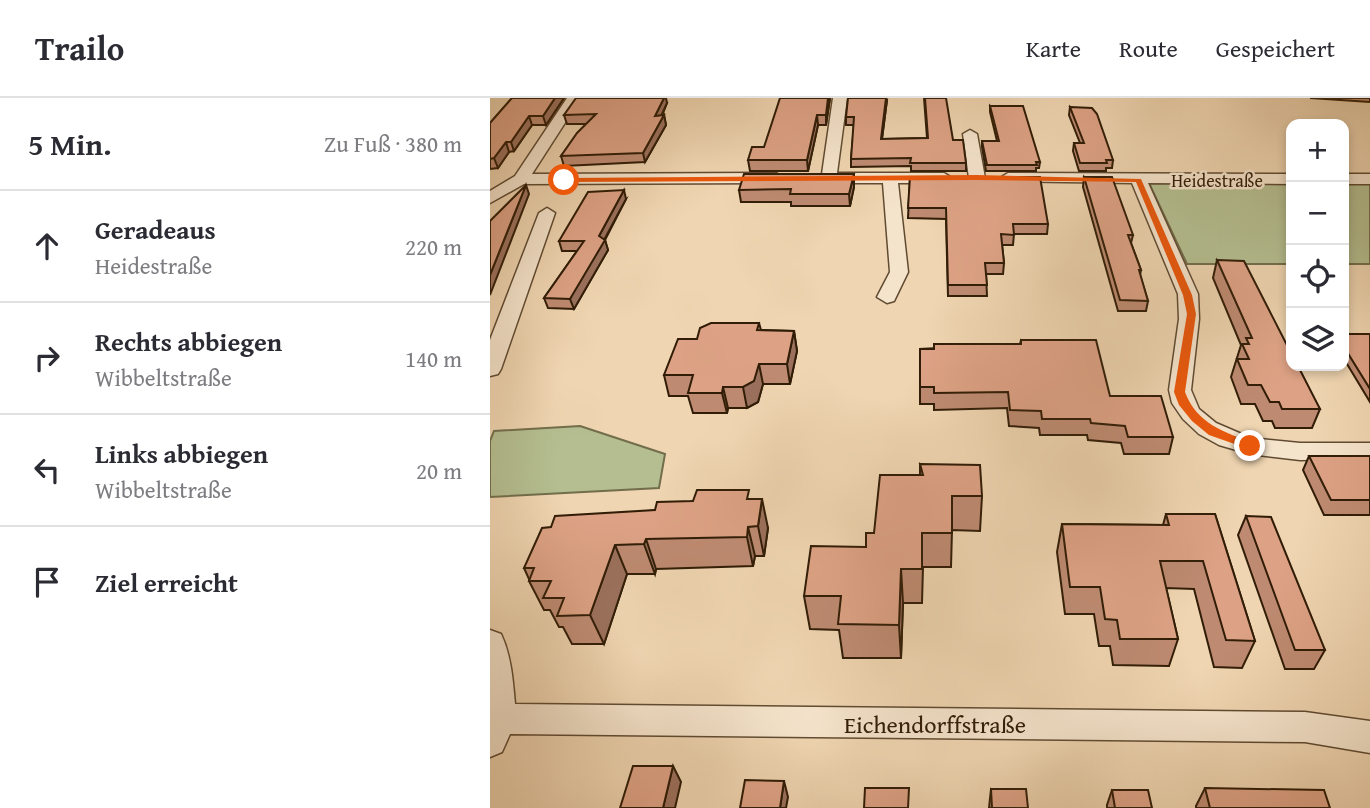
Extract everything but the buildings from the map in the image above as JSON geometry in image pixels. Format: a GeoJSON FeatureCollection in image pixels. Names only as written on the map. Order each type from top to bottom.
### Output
{"type":"FeatureCollection","features":[{"type":"Feature","properties":{"kind":"street"},"geometry":{"type":"LineString","coordinates":[[490,198],[521,179],[574,98]]}},
{"type":"Feature","properties":{"kind":"street"},"geometry":{"type":"LineString","coordinates":[[829,178],[840,98]]}},
{"type":"Feature","properties":{"kind":"street"},"geometry":{"type":"LineString","coordinates":[[970,134],[977,177]]}},
{"type":"Feature","properties":{"kind":"street"},"geometry":{"type":"LineString","coordinates":[[887,297],[899,272],[890,178]]}},
{"type":"Feature","properties":{"kind":"street"},"geometry":{"type":"LineString","coordinates":[[1349,179],[1370,178]]}},
{"type":"Feature","properties":{"kind":"street","name":"Heidestraße"},"geometry":{"type":"LineString","coordinates":[[521,179],[1286,179]]}},
{"type":"Feature","properties":{"kind":"street"},"geometry":{"type":"LineString","coordinates":[[1139,180],[1188,295],[1191,314],[1180,392],[1185,405],[1196,419],[1213,432],[1250,446],[1278,450],[1370,452]]}},
{"type":"Feature","properties":{"kind":"street"},"geometry":{"type":"LineString","coordinates":[[490,369],[547,214]]}},
{"type":"Feature","properties":{"kind":"street"},"geometry":{"type":"LineString","coordinates":[[490,643],[497,677],[494,730]]}},
{"type":"Feature","properties":{"kind":"street","name":"Eichendorffstraße"},"geometry":{"type":"LineString","coordinates":[[494,730],[1305,727],[1370,737]]}},
{"type":"Feature","properties":{"kind":"green space"},"geometry":{"type":"Polygon","coordinates":[[[1349,182],[1370,182],[1370,264],[1349,264],[1349,182]]]}},
{"type":"Feature","properties":{"kind":"green space"},"geometry":{"type":"Polygon","coordinates":[[[1149,183],[1286,183],[1286,264],[1187,264],[1149,183]]]}},
{"type":"Feature","properties":{"kind":"green space"},"geometry":{"type":"Polygon","coordinates":[[[580,426],[665,454],[659,488],[490,497],[490,441],[494,431],[580,426]]]}},
{"type":"Feature","properties":{"kind":"route"},"geometry":{"type":"LineString","coordinates":[[564,180],[977,177],[1139,180],[1188,295],[1191,314],[1180,392],[1185,405],[1196,419],[1213,432],[1250,446]]}}]}
